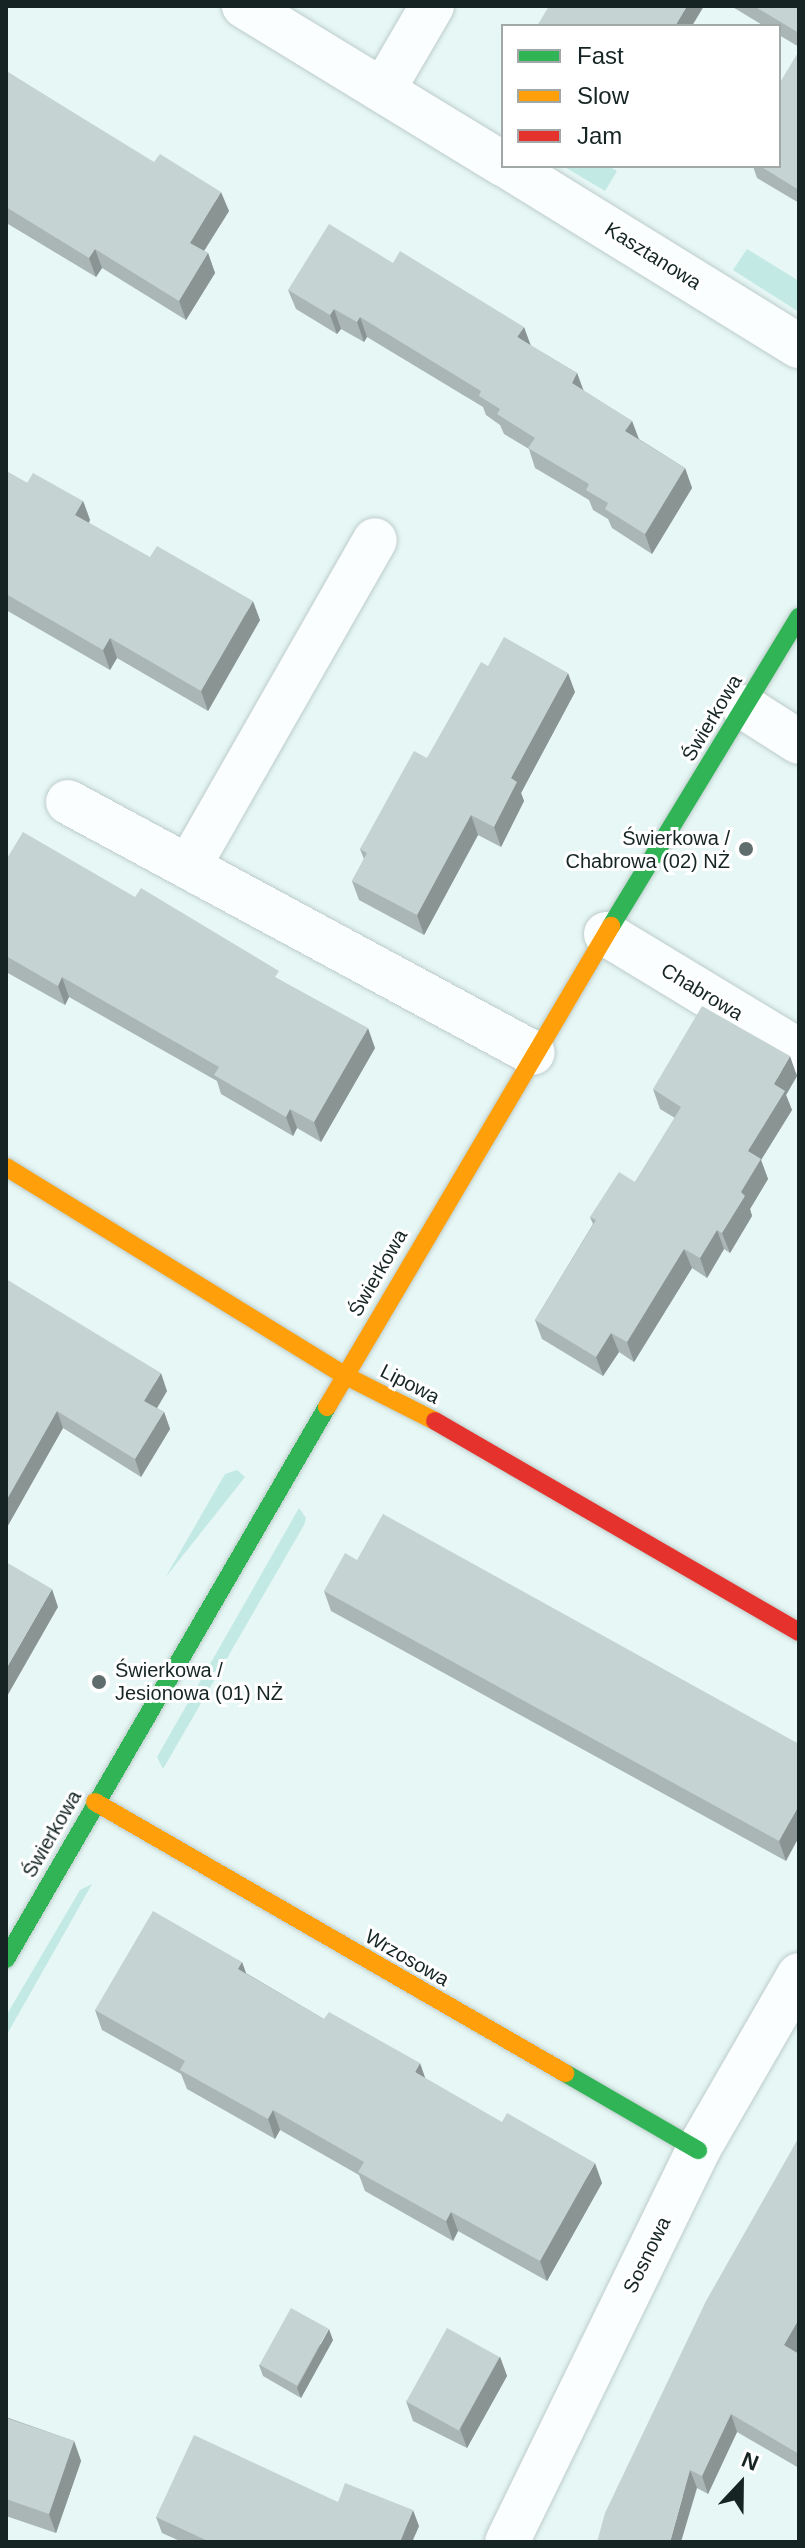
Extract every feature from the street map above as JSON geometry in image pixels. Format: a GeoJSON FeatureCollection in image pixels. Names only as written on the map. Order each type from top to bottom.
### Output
{"type":"FeatureCollection","features":[{"type":"Feature","properties":{"kind":"street","name":"Kasztanowa"},"geometry":{"type":"LineString","coordinates":[[244,6],[501,163]]}},
{"type":"Feature","properties":{"kind":"street"},"geometry":{"type":"LineString","coordinates":[[383,90],[432,6]]}},
{"type":"Feature","properties":{"kind":"street","name":"Kasztanowa"},"geometry":{"type":"LineString","coordinates":[[510,168],[799,346]]}},
{"type":"Feature","properties":{"kind":"street"},"geometry":{"type":"LineString","coordinates":[[189,866],[375,540]]}},
{"type":"Feature","properties":{"kind":"street","name":"Świerkowa"},"geometry":{"type":"LineString","coordinates":[[6,1959],[533,1053],[799,617]]}},
{"type":"Feature","properties":{"kind":"street"},"geometry":{"type":"LineString","coordinates":[[744,707],[799,742]]}},
{"type":"Feature","properties":{"kind":"street"},"geometry":{"type":"LineString","coordinates":[[68,802],[533,1053]]}},
{"type":"Feature","properties":{"kind":"street","name":"Chabrowa"},"geometry":{"type":"LineString","coordinates":[[606,934],[799,1051]]}},
{"type":"Feature","properties":{"kind":"street","name":"Lipowa"},"geometry":{"type":"LineString","coordinates":[[6,1167],[344,1375],[430,1418],[799,1632]]}},
{"type":"Feature","properties":{"kind":"street","name":"Wrzosowa"},"geometry":{"type":"LineString","coordinates":[[95,1802],[698,2150]]}},
{"type":"Feature","properties":{"kind":"street","name":"Sosnowa"},"geometry":{"type":"LineString","coordinates":[[507,2542],[698,2150],[799,1975]]}},
{"type":"Feature","properties":{"kind":"shaded area"},"geometry":{"type":"Polygon","coordinates":[[[566,168],[612,168],[617,171],[605,191],[566,168]]]}},
{"type":"Feature","properties":{"kind":"shaded area"},"geometry":{"type":"Polygon","coordinates":[[[747,249],[799,281],[799,312],[733,270],[747,249]]]}},
{"type":"Feature","properties":{"kind":"shaded area"},"geometry":{"type":"Polygon","coordinates":[[[237,1470],[245,1477],[165,1578],[225,1474],[237,1470]]]}},
{"type":"Feature","properties":{"kind":"shaded area"},"geometry":{"type":"Polygon","coordinates":[[[299,1508],[306,1518],[304,1525],[163,1769],[157,1757],[299,1508]]]}},
{"type":"Feature","properties":{"kind":"shaded area"},"geometry":{"type":"Polygon","coordinates":[[[92,1884],[6,2036],[6,2016],[80,1890],[92,1884]]]}},
{"type":"Feature","properties":{"kind":"building"},"geometry":{"type":"Polygon","coordinates":[[[549,6],[687,6],[676,24],[538,24],[549,6]]]}},
{"type":"Feature","properties":{"kind":"building"},"geometry":{"type":"Polygon","coordinates":[[[754,6],[799,6],[799,33],[754,6]]]}},
{"type":"Feature","properties":{"kind":"building"},"geometry":{"type":"Polygon","coordinates":[[[799,51],[799,190],[763,168],[781,168],[781,81],[799,51]]]}},
{"type":"Feature","properties":{"kind":"building"},"geometry":{"type":"Polygon","coordinates":[[[6,71],[154,162],[160,154],[221,192],[190,243],[208,253],[179,301],[95,249],[89,258],[6,207],[6,71]]]}},
{"type":"Feature","properties":{"kind":"building"},"geometry":{"type":"Polygon","coordinates":[[[329,224],[393,263],[400,251],[524,327],[517,337],[577,373],[572,383],[632,421],[625,431],[685,468],[645,534],[605,509],[608,503],[586,490],[589,484],[528,448],[535,438],[497,414],[500,409],[479,396],[481,391],[360,317],[357,322],[334,309],[330,315],[288,290],[329,224]]]}},
{"type":"Feature","properties":{"kind":"building"},"geometry":{"type":"Polygon","coordinates":[[[6,471],[27,483],[33,473],[83,501],[75,515],[150,557],[157,546],[253,601],[201,691],[110,638],[103,650],[6,594],[6,471]]]}},
{"type":"Feature","properties":{"kind":"building"},"geometry":{"type":"Polygon","coordinates":[[[504,637],[568,673],[511,778],[517,782],[494,827],[471,815],[417,915],[352,881],[367,853],[360,849],[414,751],[427,758],[481,662],[488,666],[504,637]]]}},
{"type":"Feature","properties":{"kind":"building"},"geometry":{"type":"Polygon","coordinates":[[[23,832],[135,897],[141,888],[279,971],[275,977],[368,1028],[314,1122],[290,1109],[286,1117],[214,1075],[219,1067],[62,977],[58,986],[6,956],[6,860],[23,832]]]}},
{"type":"Feature","properties":{"kind":"building"},"geometry":{"type":"Polygon","coordinates":[[[702,1006],[790,1056],[774,1084],[785,1091],[748,1151],[761,1159],[741,1192],[745,1196],[722,1233],[717,1230],[700,1258],[684,1249],[627,1342],[611,1333],[596,1357],[535,1320],[596,1220],[590,1217],[619,1172],[635,1182],[681,1107],[653,1089],[702,1006]]]}},
{"type":"Feature","properties":{"kind":"building"},"geometry":{"type":"Polygon","coordinates":[[[6,1279],[161,1373],[144,1401],[164,1412],[135,1459],[57,1411],[6,1501],[6,1279]]]}},
{"type":"Feature","properties":{"kind":"building"},"geometry":{"type":"Polygon","coordinates":[[[383,1514],[799,1744],[799,1805],[779,1841],[324,1591],[345,1553],[357,1560],[383,1514]]]}},
{"type":"Feature","properties":{"kind":"building"},"geometry":{"type":"Polygon","coordinates":[[[6,1562],[52,1589],[6,1669],[6,1562]]]}},
{"type":"Feature","properties":{"kind":"building"},"geometry":{"type":"Polygon","coordinates":[[[153,1911],[242,1962],[238,1969],[324,2019],[329,2012],[420,2063],[415,2072],[502,2122],[507,2113],[595,2163],[540,2261],[451,2212],[446,2221],[358,2172],[364,2162],[273,2110],[268,2119],[180,2070],[185,2061],[95,2010],[153,1911]]]}},
{"type":"Feature","properties":{"kind":"building"},"geometry":{"type":"Polygon","coordinates":[[[799,2137],[799,2319],[784,2345],[799,2354],[799,2454],[731,2414],[702,2476],[690,2470],[670,2542],[597,2542],[605,2513],[706,2301],[799,2137]]]}},
{"type":"Feature","properties":{"kind":"building"},"geometry":{"type":"Polygon","coordinates":[[[291,2308],[329,2329],[297,2386],[259,2365],[291,2308]]]}},
{"type":"Feature","properties":{"kind":"building"},"geometry":{"type":"Polygon","coordinates":[[[447,2328],[499,2357],[459,2431],[406,2401],[447,2328]]]}},
{"type":"Feature","properties":{"kind":"building"},"geometry":{"type":"Polygon","coordinates":[[[6,2418],[74,2441],[49,2514],[6,2499],[6,2418]]]}},
{"type":"Feature","properties":{"kind":"building"},"geometry":{"type":"Polygon","coordinates":[[[194,2435],[338,2502],[345,2483],[413,2510],[400,2542],[210,2542],[156,2517],[194,2435]]]}},
{"type":"Feature","properties":{"kind":"traffic: fast"},"geometry":{"type":"LineString","coordinates":[[611,926],[799,617]]}},
{"type":"Feature","properties":{"kind":"traffic: fast"},"geometry":{"type":"LineString","coordinates":[[6,1959],[327,1407]]}},
{"type":"Feature","properties":{"kind":"traffic: fast"},"geometry":{"type":"LineString","coordinates":[[565,2073],[698,2150]]}},
{"type":"Feature","properties":{"kind":"traffic: slow"},"geometry":{"type":"LineString","coordinates":[[327,1407],[611,926]]}},
{"type":"Feature","properties":{"kind":"traffic: slow"},"geometry":{"type":"LineString","coordinates":[[6,1167],[344,1375],[435,1421]]}},
{"type":"Feature","properties":{"kind":"traffic: slow"},"geometry":{"type":"LineString","coordinates":[[95,1802],[565,2073]]}},
{"type":"Feature","properties":{"kind":"traffic: jam"},"geometry":{"type":"LineString","coordinates":[[435,1421],[799,1632]]}},
{"type":"Feature","properties":{"kind":"place","name":"Świerkowa / Chabrowa (02) NŻ"},"geometry":{"type":"Point","coordinates":[746,849]}},
{"type":"Feature","properties":{"kind":"place","name":"Świerkowa / Jesionowa (01) NŻ"},"geometry":{"type":"Point","coordinates":[99,1682]}}]}
